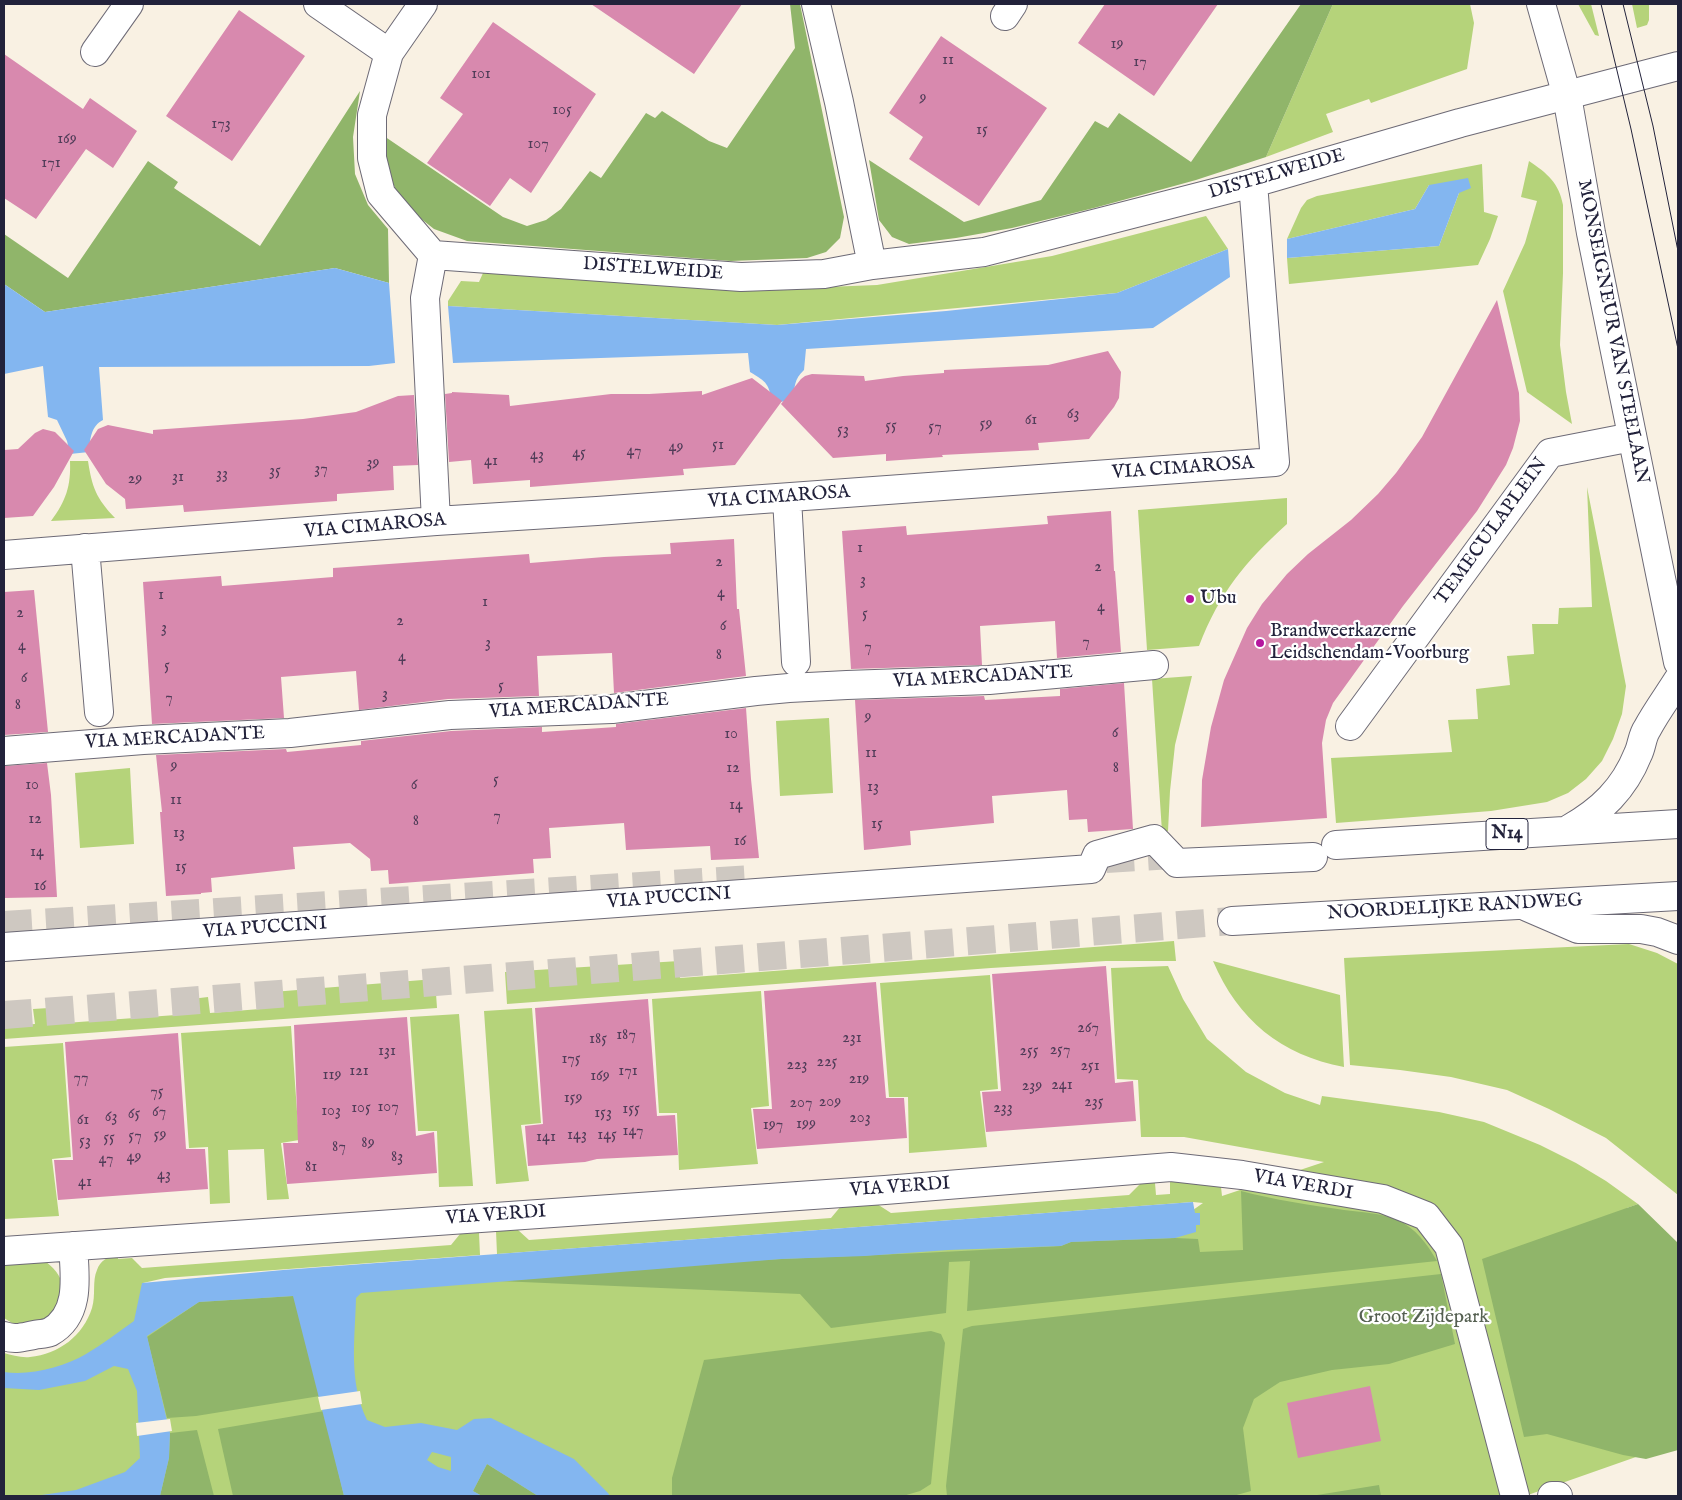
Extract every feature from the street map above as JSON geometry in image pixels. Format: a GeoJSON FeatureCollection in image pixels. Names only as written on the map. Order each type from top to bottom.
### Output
{"type":"FeatureCollection","features":[{"type":"Feature","properties":{"kind":"street"},"geometry":{"type":"LineString","coordinates":[[95,52],[129,4]]}},
{"type":"Feature","properties":{"kind":"street"},"geometry":{"type":"LineString","coordinates":[[318,4],[389,53]]}},
{"type":"Feature","properties":{"kind":"street"},"geometry":{"type":"LineString","coordinates":[[423,4],[389,53],[372,115],[372,158],[381,194],[433,255],[425,298],[436,521]]}},
{"type":"Feature","properties":{"kind":"street"},"geometry":{"type":"LineString","coordinates":[[816,4],[839,102],[872,265]]}},
{"type":"Feature","properties":{"kind":"street","name":"MONSEIGNEUR VAN STEELAAN"},"geometry":{"type":"LineString","coordinates":[[1540,4],[1567,96],[1591,233],[1678,662]]}},
{"type":"Feature","properties":{"kind":"street","name":"DISTELWEIDE"},"geometry":{"type":"LineString","coordinates":[[433,255],[741,277],[824,274],[872,265],[984,252],[1253,183],[1460,123],[1678,66]]}},
{"type":"Feature","properties":{"kind":"street","name":"VIA CIMAROSA"},"geometry":{"type":"LineString","coordinates":[[4,555],[436,521],[788,498],[1275,462],[1253,183]]}},
{"type":"Feature","properties":{"kind":"street","name":"TEMECULAPLEIN"},"geometry":{"type":"LineString","coordinates":[[1350,726],[1550,453],[1632,437]]}},
{"type":"Feature","properties":{"kind":"street"},"geometry":{"type":"LineString","coordinates":[[788,498],[796,662]]}},
{"type":"Feature","properties":{"kind":"street"},"geometry":{"type":"LineString","coordinates":[[85,548],[98,712]]}},
{"type":"Feature","properties":{"kind":"street","name":"VIA MERCADANTE"},"geometry":{"type":"LineString","coordinates":[[4,751],[143,740],[290,733],[450,716],[612,709],[789,688],[847,684],[989,680],[1154,666]]}},
{"type":"Feature","properties":{"kind":"street"},"geometry":{"type":"LineString","coordinates":[[1565,831],[1601,808],[1623,784],[1639,752],[1646,730],[1678,680]]}},
{"type":"Feature","properties":{"kind":"street","name":"N14"},"geometry":{"type":"LineString","coordinates":[[1565,831],[1678,824]]}},
{"type":"Feature","properties":{"kind":"street","name":"VIA PUCCINI"},"geometry":{"type":"LineString","coordinates":[[4,947],[304,927],[825,887],[1091,869],[1096,855],[1154,839],[1177,863],[1565,831]]}},
{"type":"Feature","properties":{"kind":"street","name":"NOORDELIJKE RANDWEG"},"geometry":{"type":"LineString","coordinates":[[1232,921],[1678,896]]}},
{"type":"Feature","properties":{"kind":"street"},"geometry":{"type":"LineString","coordinates":[[1521,904],[1578,929],[1641,929],[1678,940]]}},
{"type":"Feature","properties":{"kind":"street","name":"VIA VERDI"},"geometry":{"type":"LineString","coordinates":[[4,1251],[885,1190],[1171,1167],[1242,1176],[1383,1199],[1426,1216],[1449,1246],[1515,1496]]}},
{"type":"Feature","properties":{"kind":"street"},"geometry":{"type":"LineString","coordinates":[[4,1336],[13,1339],[49,1332],[67,1318],[72,1302],[75,1275],[73,1246]]}},
{"type":"Feature","properties":{"kind":"street"},"geometry":{"type":"LineString","coordinates":[[1552,1496],[1558,1496]]}},
{"type":"Feature","properties":{"kind":"green space"},"geometry":{"type":"Polygon","coordinates":[[[790,4],[800,4],[844,217],[840,238],[826,252],[807,258],[731,261],[467,241],[434,229],[415,214],[399,196],[383,163],[381,134],[503,217],[527,226],[546,220],[561,209],[590,171],[601,178],[646,113],[655,118],[662,111],[709,141],[727,148],[795,48],[790,4]]]}},
{"type":"Feature","properties":{"kind":"green space"},"geometry":{"type":"Polygon","coordinates":[[[1301,4],[1333,4],[1266,157],[1196,180],[1094,208],[1012,228],[956,238],[909,244],[892,237],[879,220],[869,160],[964,222],[1041,200],[1095,121],[1108,128],[1119,113],[1191,162],[1301,4]]]}},
{"type":"Feature","properties":{"kind":"green space"},"geometry":{"type":"Polygon","coordinates":[[[1333,4],[1470,4],[1474,23],[1467,69],[1371,103],[1369,99],[1326,114],[1333,132],[1266,157],[1333,4]]]}},
{"type":"Feature","properties":{"kind":"green space"},"geometry":{"type":"Polygon","coordinates":[[[1578,4],[1591,4],[1599,36],[1595,35],[1578,4]]]}},
{"type":"Feature","properties":{"kind":"green space"},"geometry":{"type":"Polygon","coordinates":[[[1632,4],[1649,4],[1649,20],[1647,25],[1637,28],[1632,4]]]}},
{"type":"Feature","properties":{"kind":"green space"},"geometry":{"type":"Polygon","coordinates":[[[360,91],[353,137],[355,174],[368,205],[388,229],[389,283],[335,268],[45,312],[4,284],[4,234],[68,278],[148,161],[178,182],[174,188],[260,246],[360,91]]]}},
{"type":"Feature","properties":{"kind":"green space"},"geometry":{"type":"Polygon","coordinates":[[[1529,161],[1551,179],[1559,191],[1563,205],[1560,345],[1572,424],[1527,392],[1503,291],[1525,243],[1537,201],[1521,197],[1529,161]]]}},
{"type":"Feature","properties":{"kind":"green space"},"geometry":{"type":"Polygon","coordinates":[[[1482,164],[1484,212],[1498,216],[1478,265],[1289,284],[1287,258],[1439,246],[1459,193],[1429,185],[1415,209],[1287,239],[1301,208],[1307,200],[1317,196],[1482,164]]]}},
{"type":"Feature","properties":{"kind":"green space"},"geometry":{"type":"Polygon","coordinates":[[[1206,216],[1228,249],[1117,293],[777,325],[448,306],[448,301],[461,281],[479,282],[483,273],[776,289],[877,285],[1052,256],[1206,216]]]}},
{"type":"Feature","properties":{"kind":"green space"},"geometry":{"type":"Polygon","coordinates":[[[70,461],[88,461],[96,492],[115,518],[51,521],[64,500],[70,478],[70,461]]]}},
{"type":"Feature","properties":{"kind":"green space"},"geometry":{"type":"Polygon","coordinates":[[[1587,487],[1626,686],[1622,714],[1613,739],[1602,761],[1586,779],[1568,793],[1547,802],[1491,811],[1336,823],[1331,758],[1452,752],[1448,720],[1478,719],[1476,689],[1510,685],[1507,656],[1534,654],[1532,624],[1558,624],[1559,608],[1592,607],[1587,487]]]}},
{"type":"Feature","properties":{"kind":"green space"},"geometry":{"type":"Polygon","coordinates":[[[1287,498],[1287,524],[1258,552],[1235,579],[1216,610],[1199,646],[1147,650],[1138,510],[1287,498]]]}},
{"type":"Feature","properties":{"kind":"green space"},"geometry":{"type":"Polygon","coordinates":[[[1192,676],[1175,745],[1168,831],[1162,832],[1152,679],[1192,676]]]}},
{"type":"Feature","properties":{"kind":"green space"},"geometry":{"type":"Polygon","coordinates":[[[829,718],[833,793],[780,796],[776,721],[829,718]]]}},
{"type":"Feature","properties":{"kind":"green space"},"geometry":{"type":"Polygon","coordinates":[[[130,768],[134,844],[80,848],[75,773],[130,768]]]}},
{"type":"Feature","properties":{"kind":"green space"},"geometry":{"type":"Polygon","coordinates":[[[1174,941],[1176,961],[1106,961],[991,968],[507,1004],[505,972],[679,961],[680,978],[1174,941]]]}},
{"type":"Feature","properties":{"kind":"green space"},"geometry":{"type":"Polygon","coordinates":[[[1629,944],[1657,953],[1678,964],[1678,1195],[1606,1138],[1507,1090],[1451,1077],[1350,1065],[1344,958],[1629,944]]]}},
{"type":"Feature","properties":{"kind":"green space"},"geometry":{"type":"Polygon","coordinates":[[[1213,961],[1340,995],[1344,1067],[1300,1054],[1264,1032],[1235,1001],[1213,961]]]}},
{"type":"Feature","properties":{"kind":"green space","name":"Groot Zijdepark"},"geometry":{"type":"Polygon","coordinates":[[[1168,966],[1183,999],[1207,1039],[1246,1072],[1285,1093],[1320,1105],[1322,1096],[1439,1112],[1484,1122],[1540,1145],[1576,1163],[1606,1181],[1638,1204],[1627,1208],[1653,1451],[1525,1496],[4,1496],[4,1353],[30,1357],[51,1352],[69,1342],[83,1327],[92,1308],[98,1267],[105,1260],[114,1256],[118,1255],[118,1259],[132,1258],[142,1268],[451,1245],[460,1234],[479,1233],[480,1255],[165,1278],[143,1283],[141,1293],[1183,1217],[1203,1203],[1193,1202],[497,1254],[496,1231],[518,1230],[529,1240],[831,1218],[841,1206],[877,1204],[891,1213],[1129,1195],[1141,1183],[1155,1183],[1156,1195],[1170,1194],[1170,1180],[1221,1187],[1222,1196],[1324,1162],[1184,1137],[1141,1137],[1138,1080],[1117,1079],[1111,968],[1168,966]]]}},
{"type":"Feature","properties":{"kind":"green space"},"geometry":{"type":"Polygon","coordinates":[[[990,975],[998,1089],[980,1091],[987,1147],[909,1153],[908,1097],[889,1097],[880,983],[990,975]]]}},
{"type":"Feature","properties":{"kind":"green space"},"geometry":{"type":"Polygon","coordinates":[[[435,979],[437,1008],[4,1039],[4,1026],[35,1024],[33,1009],[64,1007],[65,1023],[176,1015],[175,1001],[208,997],[210,1013],[260,1009],[260,993],[435,979]]]}},
{"type":"Feature","properties":{"kind":"green space"},"geometry":{"type":"Polygon","coordinates":[[[761,991],[769,1106],[751,1108],[758,1164],[679,1170],[677,1113],[659,1113],[652,999],[761,991]]]}},
{"type":"Feature","properties":{"kind":"green space"},"geometry":{"type":"Polygon","coordinates":[[[532,1008],[541,1123],[521,1125],[529,1181],[496,1184],[484,1011],[532,1008]]]}},
{"type":"Feature","properties":{"kind":"green space"},"geometry":{"type":"Polygon","coordinates":[[[459,1014],[473,1186],[439,1187],[437,1131],[418,1131],[410,1017],[459,1014]]]}},
{"type":"Feature","properties":{"kind":"green space"},"geometry":{"type":"Polygon","coordinates":[[[291,1026],[299,1140],[281,1143],[289,1199],[267,1200],[264,1149],[228,1150],[230,1203],[210,1204],[208,1147],[189,1148],[181,1033],[291,1026]]]}},
{"type":"Feature","properties":{"kind":"green space"},"geometry":{"type":"Polygon","coordinates":[[[63,1043],[71,1157],[52,1159],[59,1216],[4,1219],[4,1047],[63,1043]]]}},
{"type":"Feature","properties":{"kind":"green space"},"geometry":{"type":"Polygon","coordinates":[[[1241,1191],[1292,1202],[1371,1213],[1391,1218],[1410,1227],[1425,1243],[1437,1261],[967,1311],[970,1261],[949,1262],[946,1313],[831,1328],[800,1294],[499,1281],[746,1261],[1061,1246],[1071,1242],[1175,1238],[1198,1239],[1200,1252],[1243,1250],[1241,1191]]]}},
{"type":"Feature","properties":{"kind":"green space"},"geometry":{"type":"Polygon","coordinates":[[[1638,1204],[1678,1243],[1678,1450],[1646,1459],[1623,1455],[1547,1434],[1524,1437],[1482,1259],[1638,1204]]]}},
{"type":"Feature","properties":{"kind":"green space"},"geometry":{"type":"Polygon","coordinates":[[[45,1261],[59,1275],[62,1288],[58,1303],[49,1319],[15,1325],[4,1318],[4,1264],[45,1261]]]}},
{"type":"Feature","properties":{"kind":"green space"},"geometry":{"type":"Polygon","coordinates":[[[1441,1274],[1455,1344],[1389,1364],[1332,1370],[1280,1382],[1254,1399],[1243,1428],[1251,1491],[1233,1496],[947,1496],[946,1486],[963,1329],[972,1326],[1441,1274]]]}},
{"type":"Feature","properties":{"kind":"green space"},"geometry":{"type":"Polygon","coordinates":[[[294,1296],[320,1396],[196,1416],[167,1418],[147,1337],[199,1302],[294,1296]]]}},
{"type":"Feature","properties":{"kind":"green space"},"geometry":{"type":"Polygon","coordinates":[[[931,1331],[941,1334],[945,1343],[931,1484],[920,1491],[903,1496],[672,1496],[672,1478],[704,1360],[931,1331]]]}},
{"type":"Feature","properties":{"kind":"green space"},"geometry":{"type":"Polygon","coordinates":[[[324,1411],[344,1496],[233,1496],[218,1429],[324,1411]]]}},
{"type":"Feature","properties":{"kind":"green space"},"geometry":{"type":"Polygon","coordinates":[[[197,1430],[214,1496],[160,1496],[169,1458],[170,1433],[197,1430]]]}},
{"type":"Feature","properties":{"kind":"green space"},"geometry":{"type":"Polygon","coordinates":[[[487,1464],[538,1496],[482,1496],[473,1491],[487,1464]]]}},
{"type":"Feature","properties":{"kind":"green space"},"geometry":{"type":"Polygon","coordinates":[[[1379,1485],[1381,1496],[1311,1496],[1379,1485]]]}},
{"type":"Feature","properties":{"kind":"water"},"geometry":{"type":"Polygon","coordinates":[[[1468,178],[1471,188],[1459,193],[1439,246],[1287,258],[1287,239],[1415,209],[1429,185],[1468,178]]]}},
{"type":"Feature","properties":{"kind":"water"},"geometry":{"type":"Polygon","coordinates":[[[1228,249],[1230,277],[1153,328],[806,349],[804,370],[796,380],[794,400],[772,403],[766,384],[750,372],[748,353],[453,363],[448,306],[777,325],[946,311],[1117,293],[1228,249]]]}},
{"type":"Feature","properties":{"kind":"water"},"geometry":{"type":"Polygon","coordinates":[[[335,268],[389,283],[395,363],[369,366],[99,367],[103,420],[94,429],[89,452],[70,454],[67,441],[57,420],[48,417],[43,366],[4,374],[4,284],[45,312],[335,268]]]}},
{"type":"Feature","properties":{"kind":"water"},"geometry":{"type":"Polygon","coordinates":[[[1193,1202],[1195,1213],[1200,1213],[1200,1225],[1196,1225],[1196,1232],[1175,1238],[1071,1242],[1061,1246],[781,1259],[361,1293],[356,1298],[355,1376],[361,1406],[367,1420],[385,1427],[421,1423],[457,1430],[474,1419],[491,1418],[574,1459],[610,1496],[538,1496],[487,1464],[473,1491],[482,1496],[344,1496],[293,1296],[199,1302],[147,1336],[170,1433],[169,1458],[160,1496],[35,1496],[76,1490],[125,1472],[140,1458],[137,1391],[128,1369],[114,1366],[85,1381],[39,1390],[4,1388],[4,1372],[25,1373],[46,1369],[68,1363],[92,1350],[134,1321],[142,1283],[283,1270],[1193,1202]],[[432,1452],[427,1460],[438,1467],[451,1471],[451,1457],[432,1452]]]}},
{"type":"Feature","properties":{"kind":"pier"},"geometry":{"type":"Polygon","coordinates":[[[360,1391],[362,1404],[321,1410],[318,1397],[360,1391]]]}},
{"type":"Feature","properties":{"kind":"pier"},"geometry":{"type":"Polygon","coordinates":[[[170,1419],[172,1431],[137,1436],[136,1423],[170,1419]]]}},
{"type":"Feature","properties":{"kind":"building"},"geometry":{"type":"Polygon","coordinates":[[[591,4],[742,4],[694,74],[591,4]]]}},
{"type":"Feature","properties":{"kind":"building"},"geometry":{"type":"Polygon","coordinates":[[[1105,4],[1218,4],[1154,96],[1078,43],[1105,4]]]}},
{"type":"Feature","properties":{"kind":"building"},"geometry":{"type":"Polygon","coordinates":[[[239,10],[305,56],[232,161],[166,116],[239,10]]]}},
{"type":"Feature","properties":{"kind":"building"},"geometry":{"type":"Polygon","coordinates":[[[493,22],[596,94],[531,193],[510,178],[490,206],[427,163],[463,114],[440,98],[493,22]]]}},
{"type":"Feature","properties":{"kind":"building"},"geometry":{"type":"Polygon","coordinates":[[[941,36],[1047,108],[979,206],[909,159],[923,137],[889,113],[941,36]]]}},
{"type":"Feature","properties":{"kind":"building"},"geometry":{"type":"Polygon","coordinates":[[[4,54],[83,109],[90,98],[137,131],[113,168],[86,149],[36,219],[4,198],[4,54]]]}},
{"type":"Feature","properties":{"kind":"building"},"geometry":{"type":"Polygon","coordinates":[[[1497,300],[1519,393],[1520,421],[1513,448],[1506,465],[1477,511],[1403,606],[1333,703],[1326,720],[1322,743],[1327,818],[1201,827],[1202,780],[1211,727],[1224,680],[1247,628],[1262,604],[1287,574],[1308,554],[1351,520],[1378,494],[1396,473],[1422,437],[1497,300]]]}},
{"type":"Feature","properties":{"kind":"building"},"geometry":{"type":"Polygon","coordinates":[[[1108,351],[1121,372],[1119,398],[1114,407],[1089,439],[1038,443],[1039,450],[942,455],[943,457],[886,461],[886,454],[833,458],[781,404],[801,379],[812,374],[864,376],[865,381],[944,373],[944,370],[1048,365],[1108,351]]]}},
{"type":"Feature","properties":{"kind":"building"},"geometry":{"type":"Polygon","coordinates":[[[752,378],[782,401],[735,465],[683,469],[684,475],[530,487],[530,480],[473,484],[471,460],[449,462],[445,394],[452,392],[509,395],[510,406],[611,394],[702,391],[702,395],[752,378]]]}},
{"type":"Feature","properties":{"kind":"building"},"geometry":{"type":"Polygon","coordinates":[[[414,395],[418,465],[393,466],[394,490],[337,494],[337,501],[184,512],[183,505],[126,509],[125,499],[106,484],[84,450],[98,429],[108,425],[153,434],[153,430],[303,419],[356,412],[398,396],[414,395]]]}},
{"type":"Feature","properties":{"kind":"building"},"geometry":{"type":"Polygon","coordinates":[[[43,429],[55,432],[74,451],[54,487],[33,516],[4,518],[4,450],[18,449],[35,433],[43,429]]]}},
{"type":"Feature","properties":{"kind":"building"},"geometry":{"type":"Polygon","coordinates":[[[1111,511],[1121,652],[1057,658],[1055,621],[980,626],[982,665],[851,669],[842,531],[906,526],[907,535],[1048,524],[1047,516],[1111,511]]]}},
{"type":"Feature","properties":{"kind":"building"},"geometry":{"type":"Polygon","coordinates":[[[734,539],[737,609],[739,609],[746,676],[614,693],[612,653],[537,656],[539,696],[448,699],[359,710],[356,671],[281,677],[284,718],[152,724],[143,582],[221,576],[222,586],[333,577],[333,568],[529,554],[530,563],[671,554],[670,543],[734,539]]]}},
{"type":"Feature","properties":{"kind":"building"},"geometry":{"type":"Polygon","coordinates":[[[34,590],[48,732],[4,735],[4,592],[34,590]]]}},
{"type":"Feature","properties":{"kind":"building"},"geometry":{"type":"Polygon","coordinates":[[[1124,683],[1133,829],[1088,832],[1087,819],[1069,820],[1067,790],[992,796],[994,823],[910,831],[911,845],[864,850],[855,700],[984,696],[985,700],[1060,696],[1060,689],[1124,683]]]}},
{"type":"Feature","properties":{"kind":"building"},"geometry":{"type":"Polygon","coordinates":[[[746,708],[759,858],[711,860],[710,846],[626,850],[624,823],[549,828],[551,858],[533,859],[534,873],[389,884],[388,870],[371,871],[370,859],[350,843],[293,847],[295,869],[211,878],[212,892],[166,896],[160,812],[162,812],[156,755],[286,749],[287,752],[361,745],[361,741],[451,731],[542,727],[542,732],[616,727],[616,724],[746,708]]]}},
{"type":"Feature","properties":{"kind":"building"},"geometry":{"type":"Polygon","coordinates":[[[47,763],[51,795],[57,897],[4,898],[4,766],[47,763]]]}},
{"type":"Feature","properties":{"kind":"building"},"geometry":{"type":"Polygon","coordinates":[[[1106,966],[1115,1083],[1133,1081],[1136,1121],[986,1132],[982,1092],[1001,1091],[992,974],[1106,966]]]}},
{"type":"Feature","properties":{"kind":"building"},"geometry":{"type":"Polygon","coordinates":[[[876,982],[886,1098],[904,1098],[907,1138],[757,1149],[753,1109],[772,1109],[764,991],[876,982]]]}},
{"type":"Feature","properties":{"kind":"building"},"geometry":{"type":"Polygon","coordinates":[[[648,999],[657,1116],[675,1115],[678,1155],[597,1159],[585,1162],[528,1166],[525,1126],[543,1124],[535,1008],[648,999]]]}},
{"type":"Feature","properties":{"kind":"building"},"geometry":{"type":"Polygon","coordinates":[[[407,1017],[416,1136],[434,1132],[437,1173],[287,1184],[283,1143],[298,1143],[294,1025],[407,1017]]]}},
{"type":"Feature","properties":{"kind":"building"},"geometry":{"type":"Polygon","coordinates":[[[178,1033],[186,1149],[205,1149],[208,1189],[58,1200],[54,1160],[73,1160],[65,1042],[178,1033]]]}},
{"type":"Feature","properties":{"kind":"building"},"geometry":{"type":"Polygon","coordinates":[[[1370,1386],[1381,1441],[1298,1458],[1287,1403],[1370,1386]]]}},
{"type":"Feature","properties":{"kind":"tunnel"},"geometry":{"type":"LineString","coordinates":[[1106,859],[1188,854]]}},
{"type":"Feature","properties":{"kind":"tunnel"},"geometry":{"type":"LineString","coordinates":[[4,925],[753,879]]}},
{"type":"Feature","properties":{"kind":"tunnel"},"geometry":{"type":"LineString","coordinates":[[4,1015],[1232,921]]}},
{"type":"Feature","properties":{"kind":"tram line"},"geometry":{"type":"LineString","coordinates":[[1601,4],[1631,129],[1678,349]]}},
{"type":"Feature","properties":{"kind":"tram line"},"geometry":{"type":"LineString","coordinates":[[1623,4],[1653,126],[1678,251]]}},
{"type":"Feature","properties":{"kind":"place","name":"Ubu"},"geometry":{"type":"Point","coordinates":[1190,599]}},
{"type":"Feature","properties":{"kind":"place","name":"Brandweerkazerne Leidschendam-Voorburg"},"geometry":{"type":"Point","coordinates":[1260,643]}}]}
